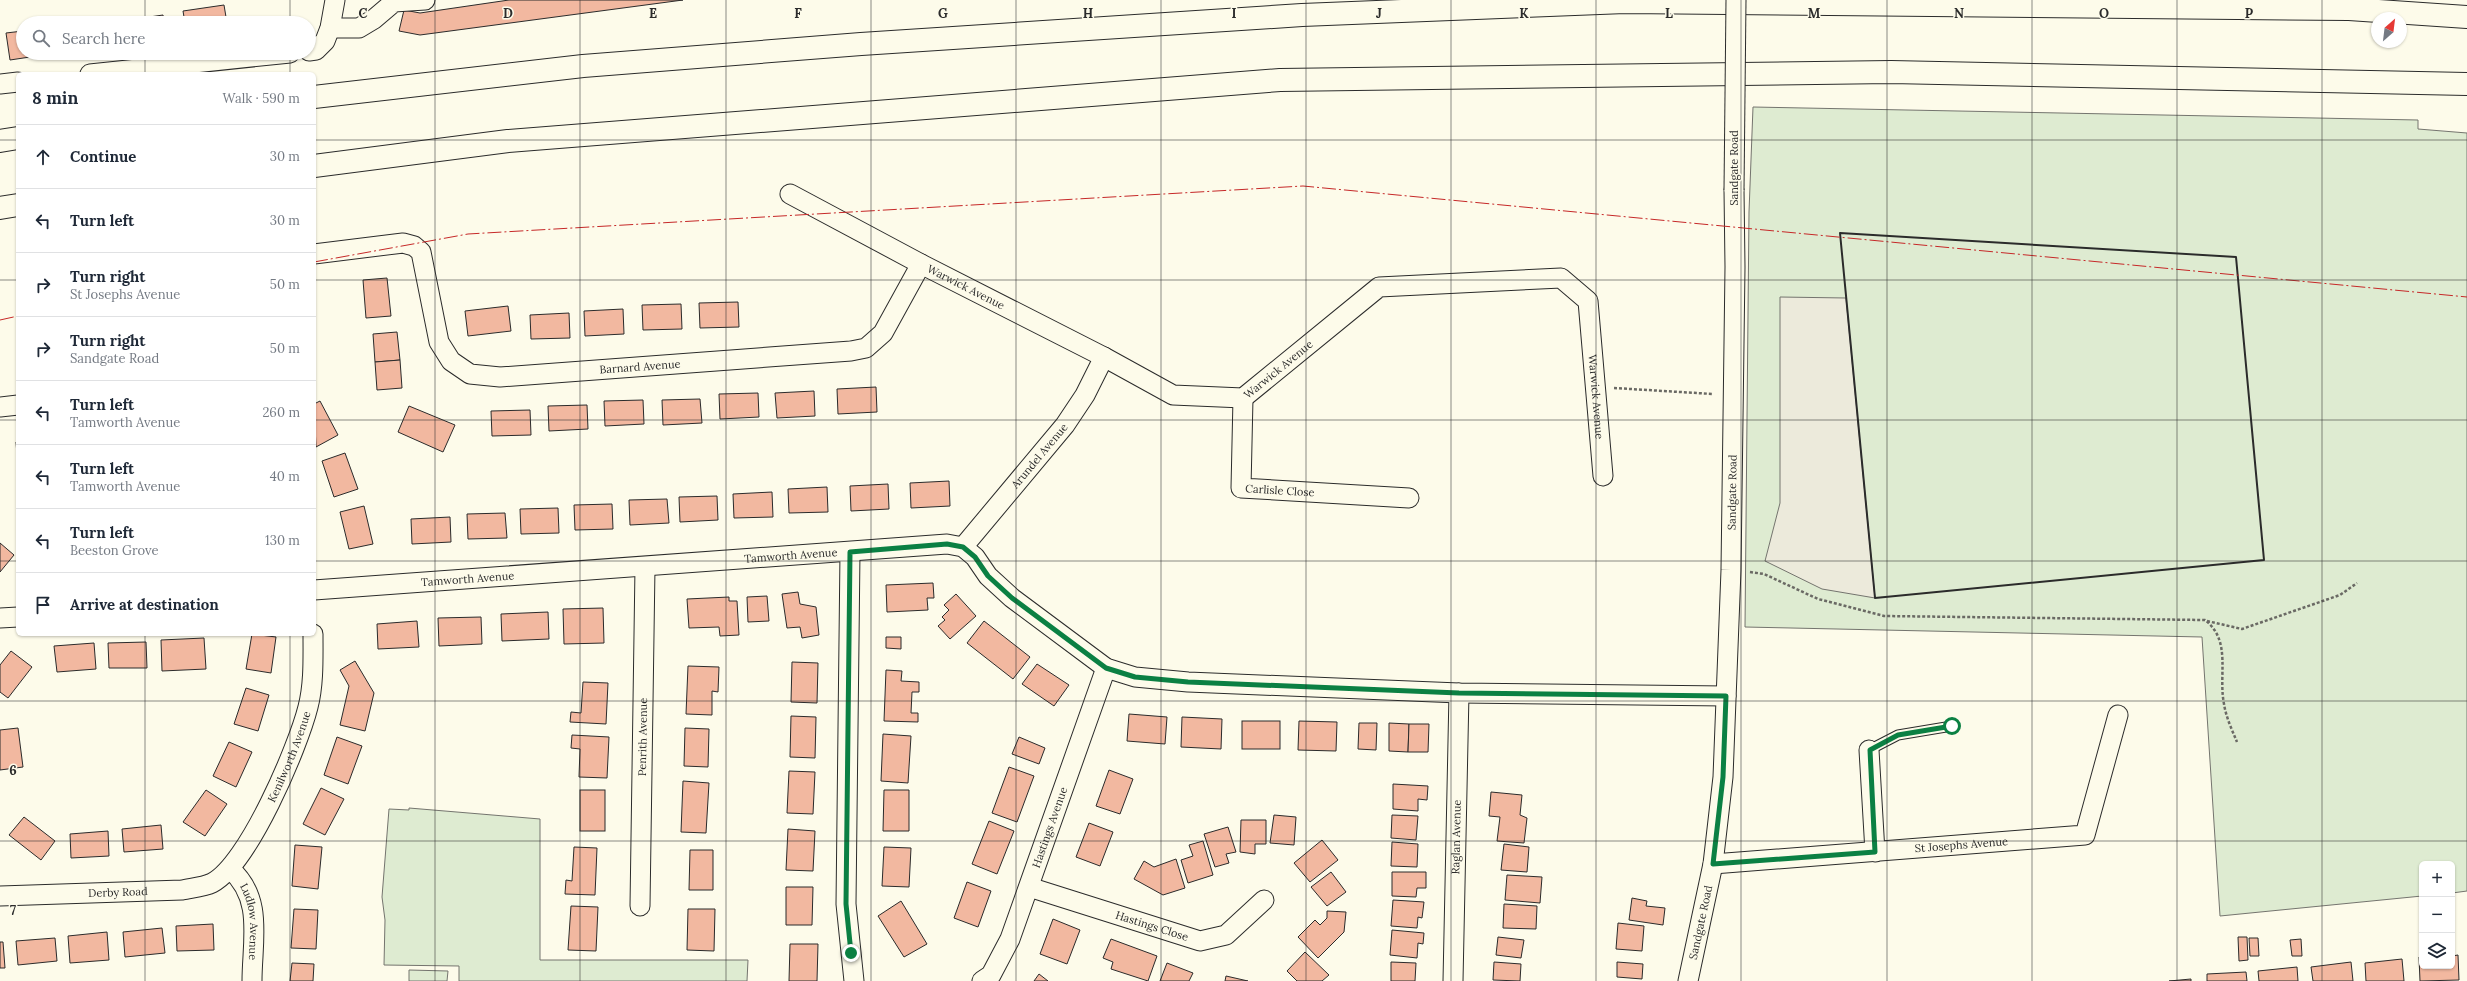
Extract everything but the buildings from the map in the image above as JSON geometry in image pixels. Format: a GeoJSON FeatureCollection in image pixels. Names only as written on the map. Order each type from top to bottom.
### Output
{"type":"FeatureCollection","features":[{"type":"Feature","properties":{"kind":"highway"},"geometry":{"type":"LineString","coordinates":[[316,97],[583,66],[853,45],[1302,15],[1625,2],[2080,5],[2350,9],[2467,17]]}},
{"type":"Feature","properties":{"kind":"highway"},"geometry":{"type":"LineString","coordinates":[[2423,14],[2467,7]]}},
{"type":"Feature","properties":{"kind":"highway"},"geometry":{"type":"LineString","coordinates":[[316,166],[508,141],[1280,80],[1891,72],[2467,84]]}},
{"type":"Feature","properties":{"kind":"highway"},"geometry":{"type":"LineString","coordinates":[[0,141],[16,138]]}},
{"type":"Feature","properties":{"kind":"highway"},"geometry":{"type":"LineString","coordinates":[[0,208],[16,205]]}},
{"type":"Feature","properties":{"kind":"street"},"geometry":{"type":"LineString","coordinates":[[316,48],[325,41],[330,28],[335,0]]}},
{"type":"Feature","properties":{"kind":"street"},"geometry":{"type":"LineString","coordinates":[[330,28],[359,28],[374,20],[394,2],[425,0]]}},
{"type":"Feature","properties":{"kind":"street","name":"Sandgate Road"},"geometry":{"type":"LineString","coordinates":[[1688,981],[1713,864],[1723,777],[1731,570],[1736,0]]}},
{"type":"Feature","properties":{"kind":"street"},"geometry":{"type":"LineString","coordinates":[[109,72],[223,60]]}},
{"type":"Feature","properties":{"kind":"street"},"geometry":{"type":"LineString","coordinates":[[0,84],[16,82]]}},
{"type":"Feature","properties":{"kind":"street","name":"Warwick Avenue"},"geometry":{"type":"LineString","coordinates":[[790,194],[921,264],[1104,357],[1173,395],[1243,398],[1379,287],[1561,278],[1588,301],[1603,476]]}},
{"type":"Feature","properties":{"kind":"street","name":"Barnard Avenue"},"geometry":{"type":"LineString","coordinates":[[316,254],[403,242],[414,246],[421,252],[439,342],[451,361],[470,374],[500,377],[851,351],[866,348],[883,332],[921,264]]}},
{"type":"Feature","properties":{"kind":"street","name":"Arundel Avenue"},"geometry":{"type":"LineString","coordinates":[[963,547],[1065,425],[1085,395],[1104,357]]}},
{"type":"Feature","properties":{"kind":"street","name":"Carlisle Close"},"geometry":{"type":"LineString","coordinates":[[1243,398],[1241,488],[1409,498]]}},
{"type":"Feature","properties":{"kind":"street"},"geometry":{"type":"LineString","coordinates":[[0,407],[16,405]]}},
{"type":"Feature","properties":{"kind":"street","name":"Tamworth Avenue"},"geometry":{"type":"LineString","coordinates":[[316,590],[947,544],[963,547]]}},
{"type":"Feature","properties":{"kind":"street"},"geometry":{"type":"LineString","coordinates":[[963,547],[975,557],[988,576],[1012,598],[1106,668],[1135,677],[1188,682],[1459,693],[1726,696]]}},
{"type":"Feature","properties":{"kind":"street"},"geometry":{"type":"LineString","coordinates":[[850,552],[846,904],[854,981]]}},
{"type":"Feature","properties":{"kind":"street","name":"Penrith Avenue"},"geometry":{"type":"LineString","coordinates":[[640,906],[646,567]]}},
{"type":"Feature","properties":{"kind":"street"},"geometry":{"type":"LineString","coordinates":[[0,618],[16,617]]}},
{"type":"Feature","properties":{"kind":"street","name":"Kenilworth Avenue"},"geometry":{"type":"LineString","coordinates":[[230,869],[259,826],[293,749],[308,706],[313,636]]}},
{"type":"Feature","properties":{"kind":"street","name":"Hastings Avenue"},"geometry":{"type":"LineString","coordinates":[[982,981],[991,975],[1010,940],[1106,668]]}},
{"type":"Feature","properties":{"kind":"street","name":"Raglan Avenue"},"geometry":{"type":"LineString","coordinates":[[1453,981],[1459,693]]}},
{"type":"Feature","properties":{"kind":"street","name":"St Josephs Avenue"},"geometry":{"type":"LineString","coordinates":[[1713,864],[2085,835],[2118,714]]}},
{"type":"Feature","properties":{"kind":"street"},"geometry":{"type":"LineString","coordinates":[[1870,750],[1875,852]]}},
{"type":"Feature","properties":{"kind":"street","name":"Derby Road"},"geometry":{"type":"LineString","coordinates":[[0,896],[182,890],[212,883],[230,869]]}},
{"type":"Feature","properties":{"kind":"street","name":"Ludlow Avenue"},"geometry":{"type":"LineString","coordinates":[[230,869],[246,885],[253,903],[252,981]]}},
{"type":"Feature","properties":{"kind":"street","name":"Hastings Close"},"geometry":{"type":"LineString","coordinates":[[1029,887],[1200,941],[1226,935],[1264,900]]}},
{"type":"Feature","properties":{"kind":"lane"},"geometry":{"type":"LineString","coordinates":[[1870,750],[1898,735],[1952,726]]}},
{"type":"Feature","properties":{"kind":"path"},"geometry":{"type":"LineString","coordinates":[[1596,387],[1733,396]]}},
{"type":"Feature","properties":{"kind":"path"},"geometry":{"type":"LineString","coordinates":[[1731,570],[1764,574],[1818,599],[1884,616],[2204,620],[2242,628],[2340,595],[2357,584]]}},
{"type":"Feature","properties":{"kind":"path"},"geometry":{"type":"LineString","coordinates":[[2204,620],[2215,628],[2221,643],[2224,704],[2237,742]]}},
{"type":"Feature","properties":{"kind":"green space"},"geometry":{"type":"Polygon","coordinates":[[[1753,107],[2418,120],[2418,129],[2467,133],[2467,891],[2455,893],[2455,861],[2419,861],[2419,896],[2220,916],[2202,637],[1745,627],[1749,212],[1753,107]]]}},
{"type":"Feature","properties":{"kind":"green space"},"geometry":{"type":"Polygon","coordinates":[[[409,808],[540,819],[540,960],[748,960],[747,981],[459,981],[459,966],[384,965],[385,920],[382,897],[389,809],[409,810],[409,808]]]}},
{"type":"Feature","properties":{"kind":"green space"},"geometry":{"type":"Polygon","coordinates":[[[409,970],[448,971],[447,981],[409,981],[409,970]]]}},
{"type":"Feature","properties":{"kind":"shaded area"},"geometry":{"type":"Polygon","coordinates":[[[1780,297],[1846,298],[1875,598],[1822,589],[1765,561],[1780,503],[1780,297]]]}},
{"type":"Feature","properties":{"kind":"wall"},"geometry":{"type":"LineString","coordinates":[[1840,233],[2236,257],[2264,560],[1875,598],[1840,233]]}},
{"type":"Feature","properties":{"kind":"power"},"geometry":{"type":"LineString","coordinates":[[316,262],[468,234],[1303,186],[2467,297]]}},
{"type":"Feature","properties":{"kind":"power"},"geometry":{"type":"LineString","coordinates":[[0,320],[16,316]]}},
{"type":"Feature","properties":{"kind":"route"},"geometry":{"type":"LineString","coordinates":[[851,953],[846,904],[850,552],[947,544],[963,547],[975,557],[988,576],[1012,598],[1106,668],[1135,677],[1188,682],[1459,693],[1726,696],[1723,777],[1713,864],[1875,852],[1870,750],[1898,735],[1920,730],[1952,726]]}}]}
